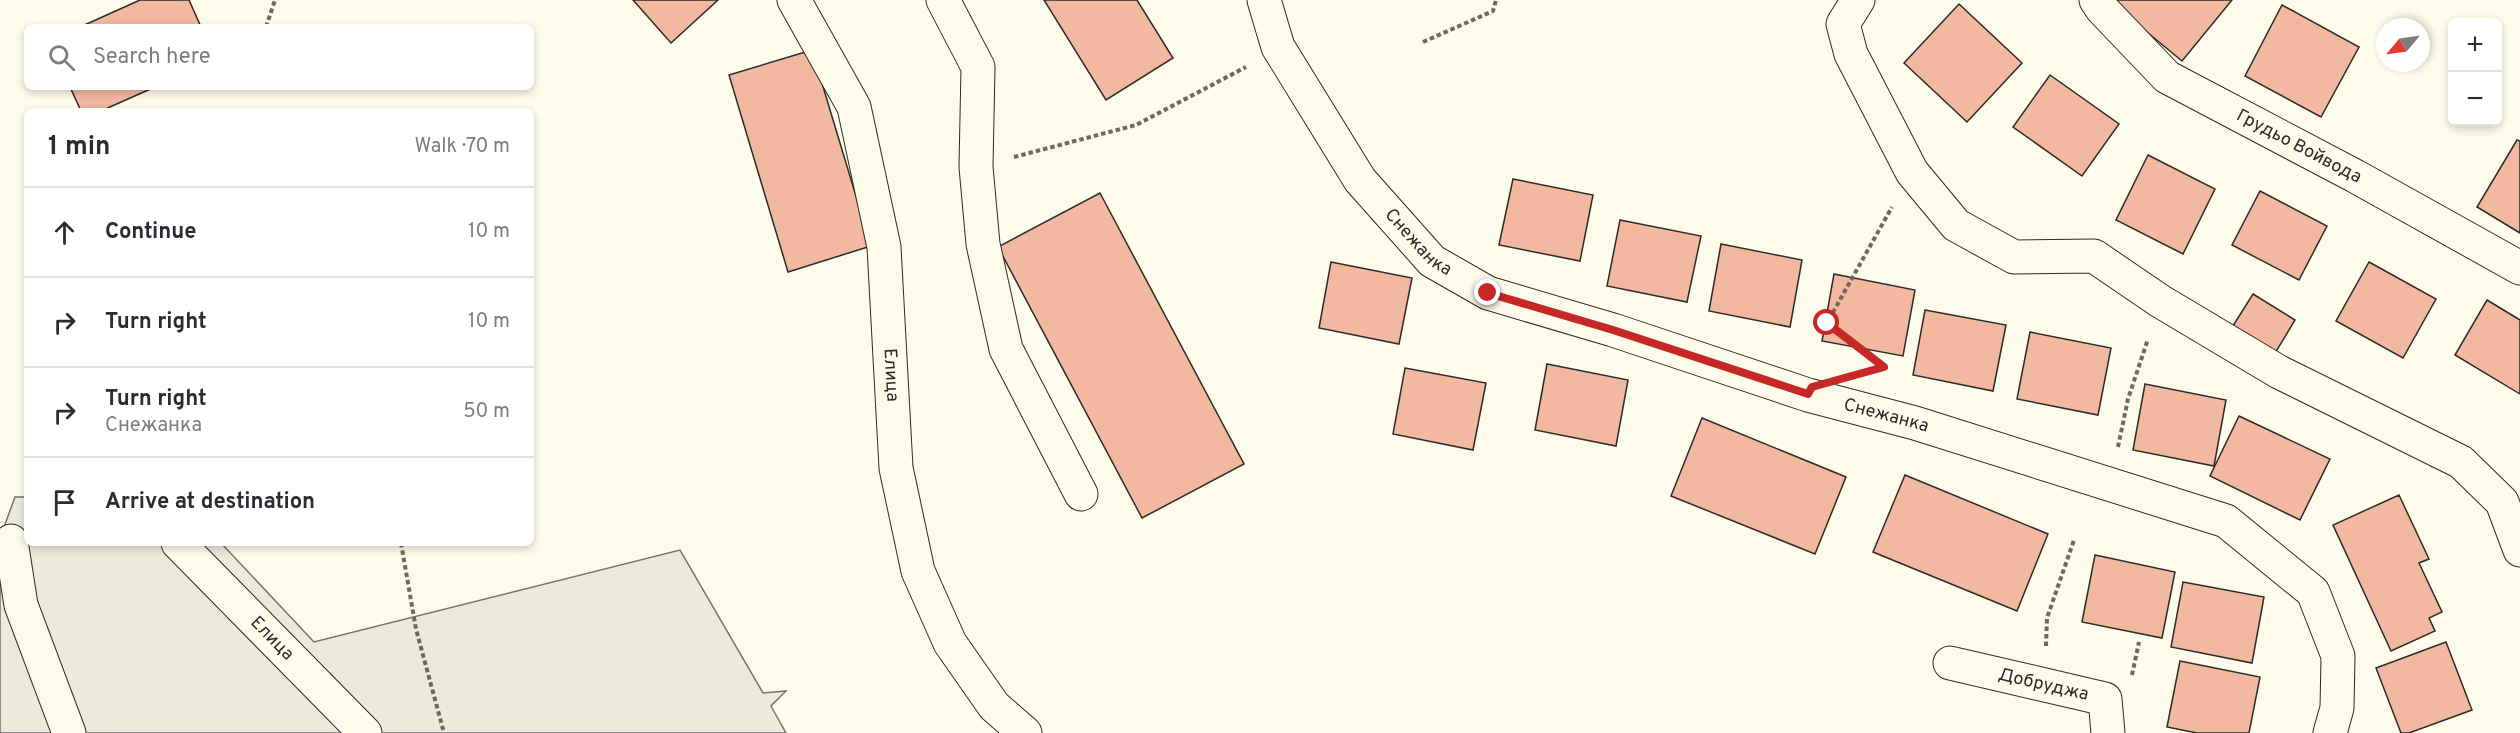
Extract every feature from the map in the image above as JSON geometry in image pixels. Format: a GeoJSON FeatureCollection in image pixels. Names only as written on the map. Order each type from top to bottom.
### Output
{"type":"FeatureCollection","features":[{"type":"Feature","properties":{"kind":"street","name":"Елица"},"geometry":{"type":"LineString","coordinates":[[794,0],[854,107],[857,119],[884,247],[896,468],[918,571],[950,643],[994,706],[1025,733]]}},
{"type":"Feature","properties":{"kind":"street"},"geometry":{"type":"LineString","coordinates":[[943,0],[978,67],[975,167],[982,244],[1006,349],[1081,494]]}},
{"type":"Feature","properties":{"kind":"street","name":"Снежанка"},"geometry":{"type":"LineString","coordinates":[[1264,0],[1278,47],[1359,180],[1432,261],[1488,293],[1624,334],[1808,394],[1915,423],[2226,521],[2313,592],[2338,656],[2337,708],[2330,733]]}},
{"type":"Feature","properties":{"kind":"street"},"geometry":{"type":"LineString","coordinates":[[1858,0],[1843,24],[1851,54],[1912,172],[1956,225],[2013,256],[2094,256],[2160,301],[2279,372],[2461,462],[2502,502],[2520,550]]}},
{"type":"Feature","properties":{"kind":"street","name":"Грудьо Войвода"},"geometry":{"type":"LineString","coordinates":[[2096,0],[2167,77],[2355,176],[2520,268]]}},
{"type":"Feature","properties":{"kind":"street"},"geometry":{"type":"LineString","coordinates":[[13,534],[21,605],[69,733]]}},
{"type":"Feature","properties":{"kind":"street","name":"Елица"},"geometry":{"type":"LineString","coordinates":[[181,546],[365,733]]}},
{"type":"Feature","properties":{"kind":"street","name":"Добруджа"},"geometry":{"type":"LineString","coordinates":[[1950,663],[2105,699],[2108,733]]}},
{"type":"Feature","properties":{"kind":"path"},"geometry":{"type":"LineString","coordinates":[[267,24],[275,0]]}},
{"type":"Feature","properties":{"kind":"path"},"geometry":{"type":"LineString","coordinates":[[1423,42],[1492,11],[1496,0]]}},
{"type":"Feature","properties":{"kind":"path"},"geometry":{"type":"LineString","coordinates":[[975,167],[1136,125],[1244,68]]}},
{"type":"Feature","properties":{"kind":"path"},"geometry":{"type":"LineString","coordinates":[[1863,373],[1884,367],[1827,323],[1912,172]]}},
{"type":"Feature","properties":{"kind":"path"},"geometry":{"type":"LineString","coordinates":[[2110,484],[2128,399],[2160,301]]}},
{"type":"Feature","properties":{"kind":"path"},"geometry":{"type":"LineString","coordinates":[[2047,618],[2074,540]]}},
{"type":"Feature","properties":{"kind":"path"},"geometry":{"type":"LineString","coordinates":[[402,546],[416,629],[444,733]]}},
{"type":"Feature","properties":{"kind":"shaded area"},"geometry":{"type":"Polygon","coordinates":[[[15,497],[24,497],[24,546],[224,546],[314,642],[680,550],[763,693],[786,691],[771,706],[786,733],[0,733],[0,538],[15,497]]]}},
{"type":"Feature","properties":{"kind":"building"},"geometry":{"type":"Polygon","coordinates":[[[140,0],[189,0],[200,24],[87,24],[140,0]]]}},
{"type":"Feature","properties":{"kind":"building"},"geometry":{"type":"Polygon","coordinates":[[[633,0],[718,0],[671,43],[633,0]]]}},
{"type":"Feature","properties":{"kind":"building"},"geometry":{"type":"Polygon","coordinates":[[[1044,0],[1137,0],[1173,58],[1106,100],[1044,0]]]}},
{"type":"Feature","properties":{"kind":"building"},"geometry":{"type":"Polygon","coordinates":[[[2116,0],[2232,0],[2182,61],[2113,4],[2116,0]]]}},
{"type":"Feature","properties":{"kind":"building"},"geometry":{"type":"Polygon","coordinates":[[[1959,4],[2022,63],[1967,122],[1904,63],[1959,4]]]}},
{"type":"Feature","properties":{"kind":"building"},"geometry":{"type":"Polygon","coordinates":[[[2282,5],[2359,47],[2321,117],[2245,76],[2282,5]]]}},
{"type":"Feature","properties":{"kind":"building"},"geometry":{"type":"Polygon","coordinates":[[[812,50],[871,246],[788,272],[729,75],[812,50]]]}},
{"type":"Feature","properties":{"kind":"building"},"geometry":{"type":"Polygon","coordinates":[[[2050,75],[2119,124],[2082,176],[2013,127],[2050,75]]]}},
{"type":"Feature","properties":{"kind":"building"},"geometry":{"type":"Polygon","coordinates":[[[71,90],[148,90],[108,108],[80,108],[71,90]]]}},
{"type":"Feature","properties":{"kind":"building"},"geometry":{"type":"Polygon","coordinates":[[[2517,140],[2520,141],[2520,233],[2477,207],[2517,140]]]}},
{"type":"Feature","properties":{"kind":"building"},"geometry":{"type":"Polygon","coordinates":[[[2148,155],[2215,189],[2183,254],[2116,220],[2148,155]]]}},
{"type":"Feature","properties":{"kind":"building"},"geometry":{"type":"Polygon","coordinates":[[[1513,179],[1593,195],[1580,261],[1499,245],[1513,179]]]}},
{"type":"Feature","properties":{"kind":"building"},"geometry":{"type":"Polygon","coordinates":[[[2260,191],[2327,226],[2299,280],[2232,245],[2260,191]]]}},
{"type":"Feature","properties":{"kind":"building"},"geometry":{"type":"Polygon","coordinates":[[[1100,193],[1244,464],[1142,518],[998,247],[1100,193]]]}},
{"type":"Feature","properties":{"kind":"building"},"geometry":{"type":"Polygon","coordinates":[[[1620,220],[1701,236],[1687,302],[1607,286],[1620,220]]]}},
{"type":"Feature","properties":{"kind":"building"},"geometry":{"type":"Polygon","coordinates":[[[1721,244],[1802,260],[1790,327],[1709,311],[1721,244]]]}},
{"type":"Feature","properties":{"kind":"building"},"geometry":{"type":"Polygon","coordinates":[[[1331,262],[1412,278],[1399,344],[1319,328],[1331,262]]]}},
{"type":"Feature","properties":{"kind":"building"},"geometry":{"type":"Polygon","coordinates":[[[2369,262],[2436,299],[2403,358],[2336,321],[2369,262]]]}},
{"type":"Feature","properties":{"kind":"building"},"geometry":{"type":"Polygon","coordinates":[[[1834,274],[1915,290],[1903,356],[1822,341],[1834,274]]]}},
{"type":"Feature","properties":{"kind":"building"},"geometry":{"type":"Polygon","coordinates":[[[2253,294],[2295,320],[2274,355],[2231,329],[2253,294]]]}},
{"type":"Feature","properties":{"kind":"building"},"geometry":{"type":"Polygon","coordinates":[[[2487,300],[2520,320],[2520,394],[2455,355],[2487,300]]]}},
{"type":"Feature","properties":{"kind":"building"},"geometry":{"type":"Polygon","coordinates":[[[1925,310],[2006,325],[1993,391],[1913,375],[1925,310]]]}},
{"type":"Feature","properties":{"kind":"building"},"geometry":{"type":"Polygon","coordinates":[[[2030,332],[2111,348],[2098,415],[2017,399],[2030,332]]]}},
{"type":"Feature","properties":{"kind":"building"},"geometry":{"type":"Polygon","coordinates":[[[1547,364],[1628,380],[1616,446],[1535,430],[1547,364]]]}},
{"type":"Feature","properties":{"kind":"building"},"geometry":{"type":"Polygon","coordinates":[[[1405,368],[1486,383],[1473,450],[1393,434],[1405,368]]]}},
{"type":"Feature","properties":{"kind":"building"},"geometry":{"type":"Polygon","coordinates":[[[2145,384],[2226,400],[2214,466],[2133,450],[2145,384]]]}},
{"type":"Feature","properties":{"kind":"building"},"geometry":{"type":"Polygon","coordinates":[[[2239,416],[2330,459],[2300,520],[2210,476],[2239,416]]]}},
{"type":"Feature","properties":{"kind":"building"},"geometry":{"type":"Polygon","coordinates":[[[1702,418],[1846,477],[1815,554],[1671,496],[1702,418]]]}},
{"type":"Feature","properties":{"kind":"building"},"geometry":{"type":"Polygon","coordinates":[[[1905,475],[2048,534],[2017,611],[1873,552],[1905,475]]]}},
{"type":"Feature","properties":{"kind":"building"},"geometry":{"type":"Polygon","coordinates":[[[2399,495],[2429,559],[2419,563],[2442,612],[2429,618],[2435,631],[2391,651],[2333,525],[2399,495]]]}},
{"type":"Feature","properties":{"kind":"building"},"geometry":{"type":"Polygon","coordinates":[[[2095,555],[2175,572],[2162,638],[2082,622],[2095,555]]]}},
{"type":"Feature","properties":{"kind":"building"},"geometry":{"type":"Polygon","coordinates":[[[2183,582],[2264,597],[2252,663],[2171,647],[2183,582]]]}},
{"type":"Feature","properties":{"kind":"building"},"geometry":{"type":"Polygon","coordinates":[[[2446,642],[2472,710],[2409,733],[2401,733],[2376,668],[2446,642]]]}},
{"type":"Feature","properties":{"kind":"building"},"geometry":{"type":"Polygon","coordinates":[[[2180,661],[2260,677],[2249,733],[2197,733],[2167,727],[2180,661]]]}},
{"type":"Feature","properties":{"kind":"route"},"geometry":{"type":"LineString","coordinates":[[1488,293],[1613,330],[1808,394],[1812,387],[1884,367],[1827,323]]}}]}
